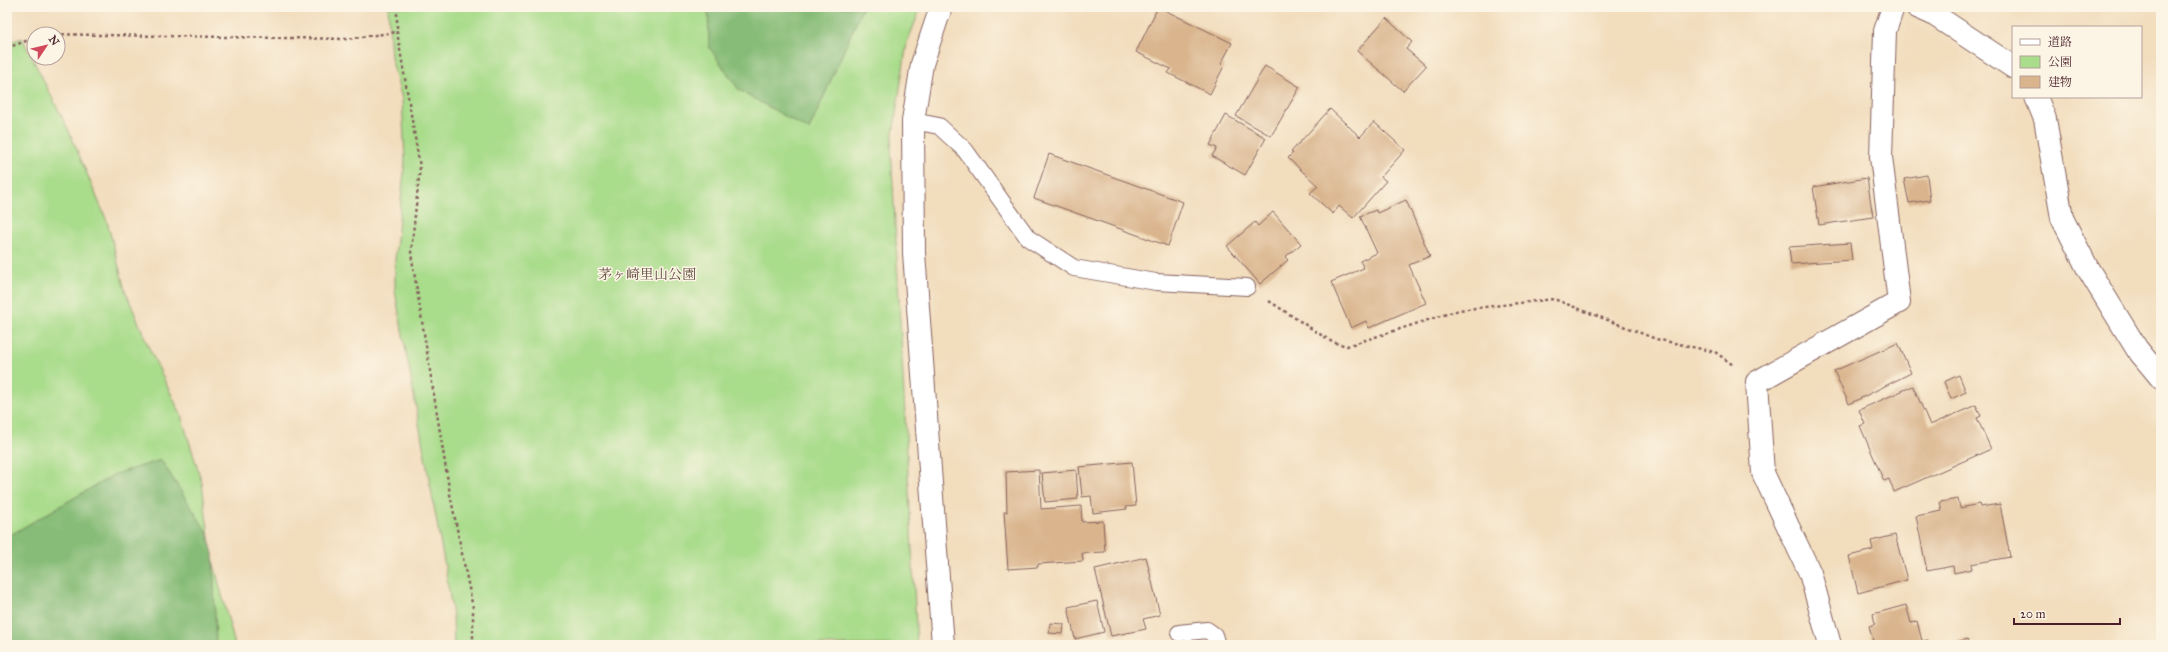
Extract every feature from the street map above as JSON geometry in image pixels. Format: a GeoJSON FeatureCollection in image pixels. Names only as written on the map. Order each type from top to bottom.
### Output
{"type":"FeatureCollection","features":[{"type":"Feature","properties":{"kind":"street"},"geometry":{"type":"LineString","coordinates":[[941,7],[922,64],[913,121],[914,253],[943,645]]}},
{"type":"Feature","properties":{"kind":"street"},"geometry":{"type":"LineString","coordinates":[[1830,645],[1810,573],[1763,473],[1757,382],[1899,302],[1881,157],[1885,31],[1893,7]]}},
{"type":"Feature","properties":{"kind":"street"},"geometry":{"type":"LineString","coordinates":[[1917,7],[1933,14],[2012,66]]}},
{"type":"Feature","properties":{"kind":"street"},"geometry":{"type":"LineString","coordinates":[[2036,98],[2045,119],[2062,218],[2088,269],[2137,349],[2161,378]]}},
{"type":"Feature","properties":{"kind":"lane"},"geometry":{"type":"LineString","coordinates":[[913,121],[939,126],[965,150],[1028,238],[1074,268],[1156,282],[1247,287]]}},
{"type":"Feature","properties":{"kind":"lane"},"geometry":{"type":"LineString","coordinates":[[1179,633],[1207,630],[1214,635],[1216,645]]}},
{"type":"Feature","properties":{"kind":"path"},"geometry":{"type":"LineString","coordinates":[[397,7],[397,32],[420,167],[411,253],[450,494],[473,608],[473,645]]}},
{"type":"Feature","properties":{"kind":"path"},"geometry":{"type":"LineString","coordinates":[[66,34],[347,39],[397,32]]}},
{"type":"Feature","properties":{"kind":"path"},"geometry":{"type":"LineString","coordinates":[[7,48],[26,41]]}},
{"type":"Feature","properties":{"kind":"path"},"geometry":{"type":"LineString","coordinates":[[1247,287],[1332,342],[1347,346],[1459,310],[1554,299],[1656,338],[1715,352],[1757,382]]}},
{"type":"Feature","properties":{"kind":"green space","name":"茅ヶ崎里山公園"},"geometry":{"type":"Polygon","coordinates":[[[388,7],[921,7],[907,43],[891,146],[917,645],[454,645],[453,616],[445,567],[395,291],[395,259],[405,161],[402,99],[391,58],[388,7]]]}},
{"type":"Feature","properties":{"kind":"green space"},"geometry":{"type":"Polygon","coordinates":[[[708,7],[863,7],[809,130],[739,90],[709,47],[708,7]]]}},
{"type":"Feature","properties":{"kind":"green space"},"geometry":{"type":"Polygon","coordinates":[[[22,38],[26,46],[26,66],[36,66],[68,129],[107,221],[125,290],[150,350],[181,415],[202,483],[211,553],[235,645],[7,645],[7,43],[22,38]]]}},
{"type":"Feature","properties":{"kind":"green space"},"geometry":{"type":"Polygon","coordinates":[[[161,460],[207,532],[213,554],[216,645],[7,645],[7,537],[115,474],[161,460]]]}},
{"type":"Feature","properties":{"kind":"building"},"geometry":{"type":"Polygon","coordinates":[[[1158,7],[1232,43],[1221,64],[1224,66],[1210,94],[1168,73],[1171,69],[1136,52],[1158,7]]]}},
{"type":"Feature","properties":{"kind":"building"},"geometry":{"type":"Polygon","coordinates":[[[1386,18],[1412,42],[1406,49],[1426,66],[1403,91],[1357,51],[1386,18]]]}},
{"type":"Feature","properties":{"kind":"building"},"geometry":{"type":"Polygon","coordinates":[[[1265,66],[1300,87],[1271,136],[1236,116],[1265,66]]]}},
{"type":"Feature","properties":{"kind":"building"},"geometry":{"type":"Polygon","coordinates":[[[1330,109],[1360,137],[1374,122],[1405,150],[1381,177],[1386,181],[1353,218],[1339,206],[1333,214],[1310,193],[1318,186],[1288,158],[1293,153],[1291,152],[1330,109]]]}},
{"type":"Feature","properties":{"kind":"building"},"geometry":{"type":"Polygon","coordinates":[[[1226,115],[1266,138],[1245,175],[1212,156],[1217,148],[1210,145],[1226,115]]]}},
{"type":"Feature","properties":{"kind":"building"},"geometry":{"type":"Polygon","coordinates":[[[1049,154],[1183,202],[1168,246],[1034,198],[1049,154]]]}},
{"type":"Feature","properties":{"kind":"building"},"geometry":{"type":"Polygon","coordinates":[[[1927,175],[1930,200],[1909,203],[1904,179],[1927,175]]]}},
{"type":"Feature","properties":{"kind":"building"},"geometry":{"type":"Polygon","coordinates":[[[1867,178],[1873,217],[1819,225],[1813,187],[1867,178]]]}},
{"type":"Feature","properties":{"kind":"building"},"geometry":{"type":"Polygon","coordinates":[[[1406,200],[1430,256],[1409,265],[1426,303],[1369,328],[1366,321],[1351,328],[1331,282],[1364,268],[1360,261],[1377,253],[1360,216],[1376,210],[1377,213],[1406,200]]]}},
{"type":"Feature","properties":{"kind":"building"},"geometry":{"type":"Polygon","coordinates":[[[1273,212],[1301,244],[1285,257],[1288,260],[1260,284],[1227,246],[1255,222],[1258,226],[1273,212]]]}},
{"type":"Feature","properties":{"kind":"building"},"geometry":{"type":"Polygon","coordinates":[[[1850,243],[1852,260],[1791,264],[1789,247],[1850,243]]]}},
{"type":"Feature","properties":{"kind":"building"},"geometry":{"type":"Polygon","coordinates":[[[1898,343],[1911,373],[1849,404],[1834,371],[1898,343]]]}},
{"type":"Feature","properties":{"kind":"building"},"geometry":{"type":"Polygon","coordinates":[[[1959,375],[1966,392],[1951,399],[1944,382],[1959,375]]]}},
{"type":"Feature","properties":{"kind":"building"},"geometry":{"type":"Polygon","coordinates":[[[1913,386],[1930,425],[1976,405],[1981,416],[1977,418],[1991,449],[1894,492],[1889,479],[1884,481],[1860,426],[1865,424],[1859,410],[1913,386]]]}},
{"type":"Feature","properties":{"kind":"building"},"geometry":{"type":"Polygon","coordinates":[[[1132,462],[1136,506],[1126,507],[1127,509],[1093,513],[1091,496],[1082,497],[1079,467],[1132,462]]]}},
{"type":"Feature","properties":{"kind":"building"},"geometry":{"type":"Polygon","coordinates":[[[1039,470],[1041,509],[1081,506],[1082,522],[1103,521],[1105,552],[1082,553],[1083,561],[1038,564],[1038,567],[1008,569],[1004,512],[1007,512],[1006,472],[1039,470]]]}},
{"type":"Feature","properties":{"kind":"building"},"geometry":{"type":"Polygon","coordinates":[[[1076,470],[1078,499],[1045,502],[1042,473],[1076,470]]]}},
{"type":"Feature","properties":{"kind":"building"},"geometry":{"type":"Polygon","coordinates":[[[1958,499],[1960,508],[1979,504],[1980,507],[2000,504],[2010,557],[1971,564],[1972,569],[1954,573],[1953,566],[1927,571],[1916,516],[1942,511],[1940,502],[1958,499]]]}},
{"type":"Feature","properties":{"kind":"building"},"geometry":{"type":"Polygon","coordinates":[[[1895,535],[1907,580],[1858,593],[1849,556],[1873,550],[1871,541],[1895,535]]]}},
{"type":"Feature","properties":{"kind":"building"},"geometry":{"type":"Polygon","coordinates":[[[1146,557],[1160,615],[1143,619],[1146,629],[1111,636],[1095,569],[1146,557]]]}},
{"type":"Feature","properties":{"kind":"building"},"geometry":{"type":"Polygon","coordinates":[[[1097,601],[1104,632],[1075,639],[1068,607],[1097,601]]]}},
{"type":"Feature","properties":{"kind":"building"},"geometry":{"type":"Polygon","coordinates":[[[1906,605],[1911,623],[1917,621],[1922,641],[1928,640],[1933,645],[1874,645],[1869,626],[1875,624],[1873,614],[1906,605]]]}},
{"type":"Feature","properties":{"kind":"building"},"geometry":{"type":"Polygon","coordinates":[[[1050,623],[1064,624],[1063,634],[1049,633],[1050,623]]]}},
{"type":"Feature","properties":{"kind":"building"},"geometry":{"type":"Polygon","coordinates":[[[1968,639],[1969,645],[1948,644],[1968,639]]]}}]}
